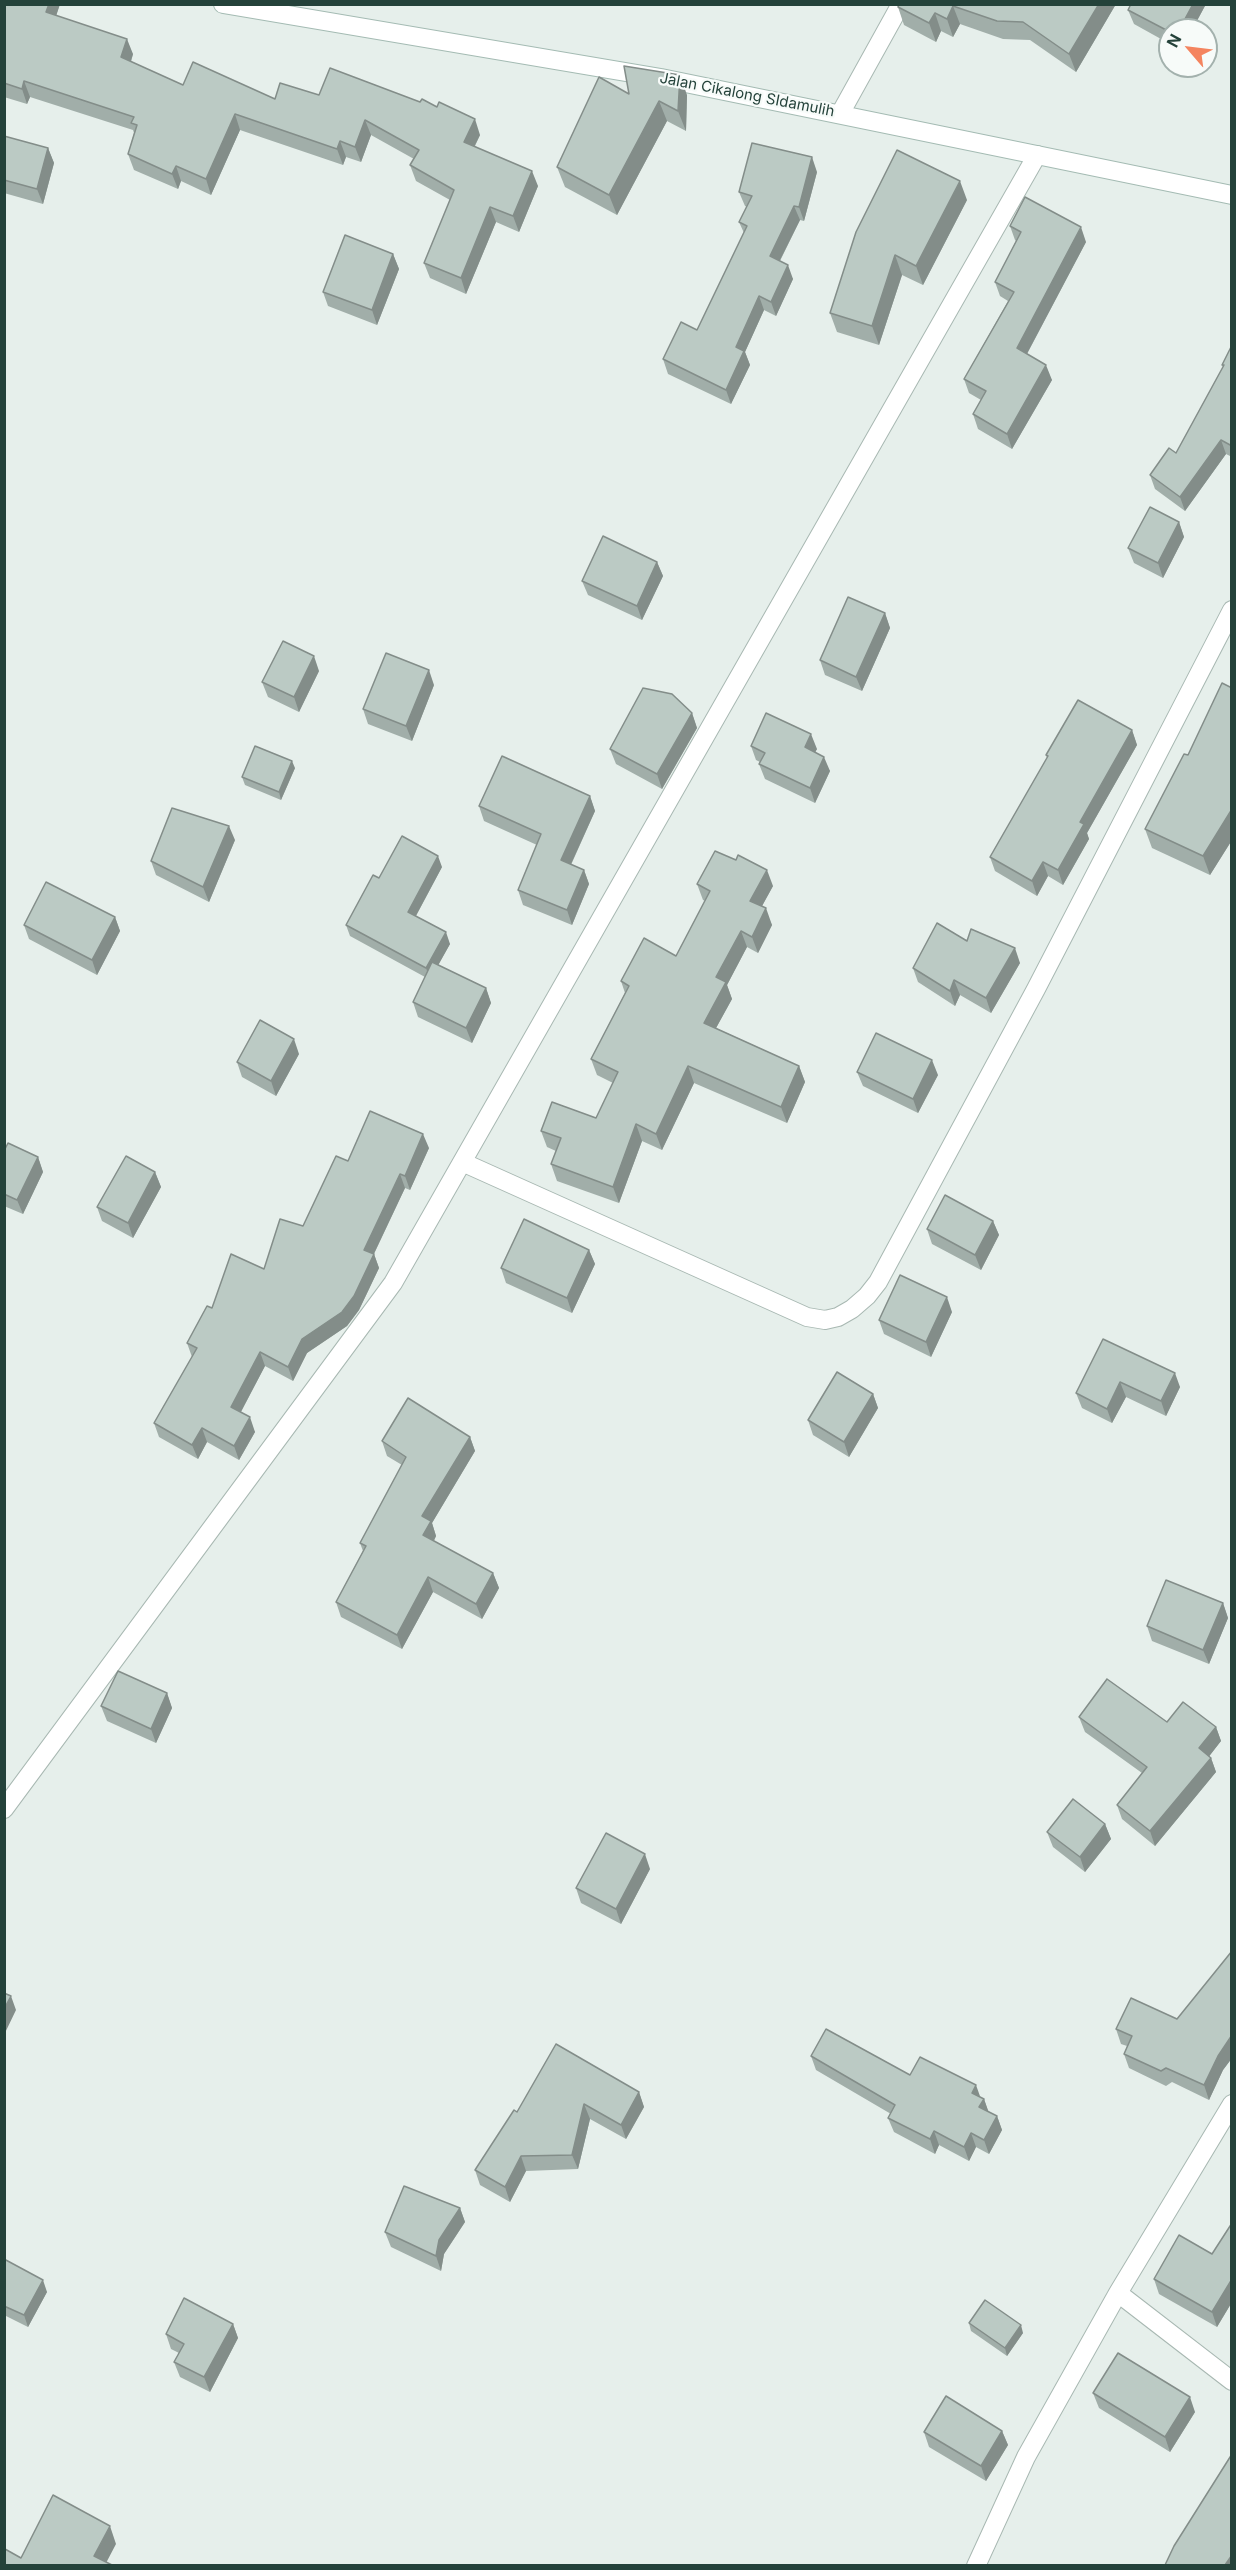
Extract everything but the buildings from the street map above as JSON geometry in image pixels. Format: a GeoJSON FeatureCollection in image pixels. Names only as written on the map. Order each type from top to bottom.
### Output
{"type":"FeatureCollection","features":[{"type":"Feature","properties":{"kind":"street","name":"Jalan Cikalong SIdamulih"},"geometry":{"type":"LineString","coordinates":[[224,4],[661,78],[1232,195]]}},
{"type":"Feature","properties":{"kind":"street"},"geometry":{"type":"LineString","coordinates":[[840,114],[901,4]]}},
{"type":"Feature","properties":{"kind":"street"},"geometry":{"type":"LineString","coordinates":[[4,1809],[393,1283],[1038,154]]}},
{"type":"Feature","properties":{"kind":"street"},"geometry":{"type":"LineString","coordinates":[[462,1162],[807,1317],[825,1320],[838,1317],[852,1309],[878,1282],[1036,989],[1232,610]]}},
{"type":"Feature","properties":{"kind":"street"},"geometry":{"type":"LineString","coordinates":[[976,2565],[1026,2457],[1118,2293],[1232,2104]]}},
{"type":"Feature","properties":{"kind":"street"},"geometry":{"type":"LineString","coordinates":[[1118,2293],[1232,2381]]}}]}
